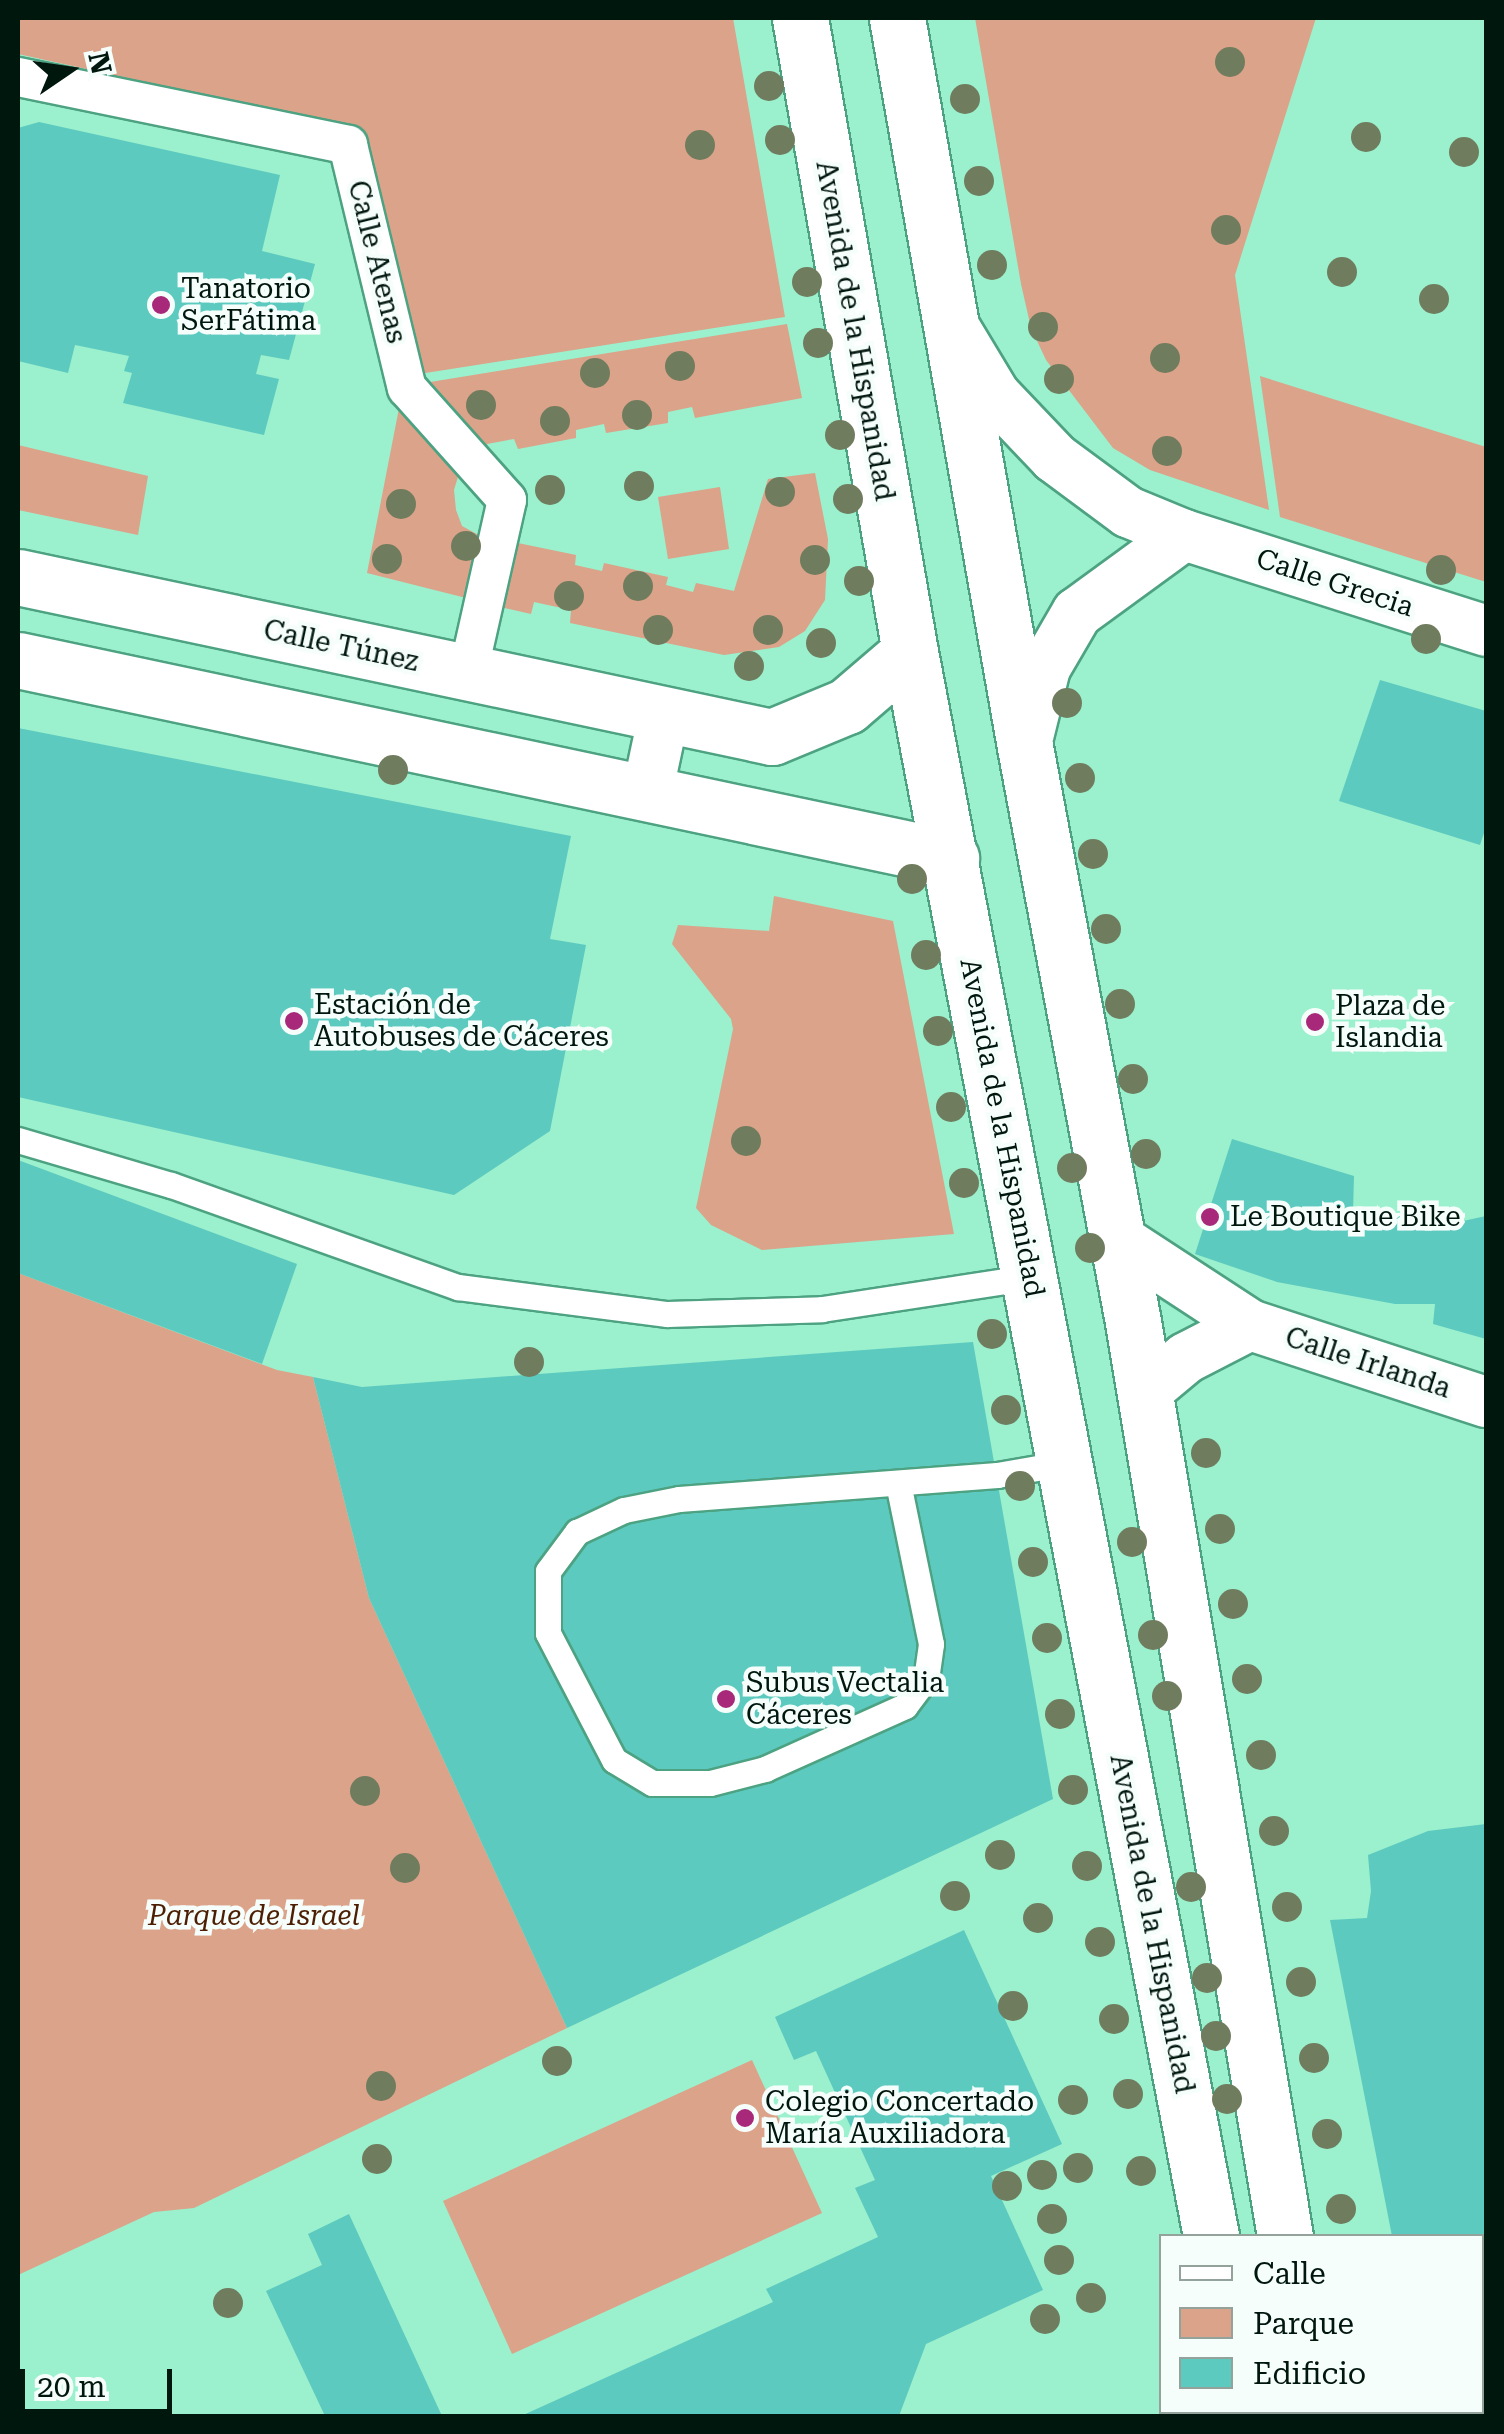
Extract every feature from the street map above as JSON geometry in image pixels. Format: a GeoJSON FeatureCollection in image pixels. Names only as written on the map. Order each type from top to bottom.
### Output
{"type":"FeatureCollection","features":[{"type":"Feature","properties":{"kind":"main road","name":"Avenida de la Hispanidad"},"geometry":{"type":"LineString","coordinates":[[800,18],[910,652],[1211,2234]]}},
{"type":"Feature","properties":{"kind":"main road"},"geometry":{"type":"LineString","coordinates":[[897,18],[1025,746],[1117,1238],[1286,2234]]}},
{"type":"Feature","properties":{"kind":"main road","name":"Calle Túnez"},"geometry":{"type":"LineString","coordinates":[[18,577],[772,737],[847,706],[910,652]]}},
{"type":"Feature","properties":{"kind":"main road"},"geometry":{"type":"LineString","coordinates":[[18,660],[951,858]]}},
{"type":"Feature","properties":{"kind":"street","name":"Calle Atenas"},"geometry":{"type":"LineString","coordinates":[[18,77],[348,146],[408,388],[507,500],[468,673]]}},
{"type":"Feature","properties":{"kind":"street","name":"Calle Grecia"},"geometry":{"type":"LineString","coordinates":[[950,320],[995,395],[1055,458],[1128,512],[1184,536],[1486,631]]}},
{"type":"Feature","properties":{"kind":"street"},"geometry":{"type":"LineString","coordinates":[[1025,746],[1044,668],[1077,613],[1184,536]]}},
{"type":"Feature","properties":{"kind":"street"},"geometry":{"type":"LineString","coordinates":[[647,794],[664,714]]}},
{"type":"Feature","properties":{"kind":"street","name":"Calle Irlanda"},"geometry":{"type":"LineString","coordinates":[[1117,1238],[1250,1325],[1486,1402]]}},
{"type":"Feature","properties":{"kind":"street","name":"Calle Irlanda"},"geometry":{"type":"LineString","coordinates":[[1144,1393],[1186,1358],[1250,1325]]}},
{"type":"Feature","properties":{"kind":"lane"},"geometry":{"type":"LineString","coordinates":[[18,1140],[171,1185],[458,1287],[668,1314],[822,1309],[1030,1277]]}},
{"type":"Feature","properties":{"kind":"lane"},"geometry":{"type":"LineString","coordinates":[[898,1484],[931,1644],[926,1678],[905,1706],[765,1769],[710,1783],[652,1783],[614,1760],[548,1633],[548,1571],[578,1532],[624,1510],[679,1500],[898,1484],[1066,1463]]}},
{"type":"Feature","properties":{"kind":"green space"},"geometry":{"type":"Polygon","coordinates":[[[18,18],[733,18],[785,317],[419,374],[359,129],[18,54],[18,18]]]}},
{"type":"Feature","properties":{"kind":"green space"},"geometry":{"type":"Polygon","coordinates":[[[975,18],[1316,18],[1235,275],[1269,510],[1150,470],[1113,448],[1046,360],[1031,328],[1021,284],[975,18]]]}},
{"type":"Feature","properties":{"kind":"green space"},"geometry":{"type":"Polygon","coordinates":[[[787,324],[802,398],[695,418],[692,407],[668,412],[668,423],[606,433],[604,424],[576,430],[576,438],[518,449],[514,439],[487,444],[489,454],[418,384],[787,324]]]}},
{"type":"Feature","properties":{"kind":"green space"},"geometry":{"type":"Polygon","coordinates":[[[1260,376],[1486,447],[1486,582],[1280,517],[1260,376]]]}},
{"type":"Feature","properties":{"kind":"green space"},"geometry":{"type":"Polygon","coordinates":[[[400,403],[460,470],[454,490],[456,510],[462,526],[484,538],[474,600],[367,573],[400,403]]]}},
{"type":"Feature","properties":{"kind":"green space"},"geometry":{"type":"Polygon","coordinates":[[[18,445],[148,476],[138,535],[18,510],[18,445]]]}},
{"type":"Feature","properties":{"kind":"green space"},"geometry":{"type":"Polygon","coordinates":[[[815,473],[828,539],[825,600],[805,631],[779,647],[724,655],[570,623],[571,610],[534,602],[531,614],[496,606],[513,542],[576,555],[575,565],[602,571],[604,563],[668,577],[666,585],[693,592],[696,583],[734,591],[768,479],[815,473]]]}},
{"type":"Feature","properties":{"kind":"green space"},"geometry":{"type":"Polygon","coordinates":[[[720,487],[729,549],[668,559],[658,497],[720,487]]]}},
{"type":"Feature","properties":{"kind":"green space"},"geometry":{"type":"Polygon","coordinates":[[[774,896],[893,921],[954,1234],[762,1250],[711,1225],[696,1208],[733,1029],[731,1019],[672,944],[678,925],[769,931],[774,896]]]}},
{"type":"Feature","properties":{"kind":"green space","name":"Parque de Israel"},"geometry":{"type":"Polygon","coordinates":[[[18,1273],[277,1370],[313,1377],[369,1598],[567,2028],[194,2208],[154,2212],[18,2275],[18,1273]]]}},
{"type":"Feature","properties":{"kind":"green space"},"geometry":{"type":"Polygon","coordinates":[[[752,2060],[822,2213],[512,2354],[443,2201],[752,2060]]]}},
{"type":"Feature","properties":{"kind":"building","name":"Tanatorio SerFátima"},"geometry":{"type":"Polygon","coordinates":[[[39,122],[280,175],[262,251],[315,264],[289,360],[261,355],[256,374],[279,379],[264,435],[123,403],[132,373],[124,371],[129,356],[75,345],[68,373],[18,361],[18,128],[39,122]]]}},
{"type":"Feature","properties":{"kind":"building"},"geometry":{"type":"Polygon","coordinates":[[[1380,680],[1486,711],[1486,827],[1480,845],[1339,801],[1380,680]]]}},
{"type":"Feature","properties":{"kind":"building","name":"Estación de Autobuses de Cáceres"},"geometry":{"type":"Polygon","coordinates":[[[18,728],[571,836],[550,939],[586,945],[550,1131],[454,1195],[18,1097],[18,728]]]}},
{"type":"Feature","properties":{"kind":"building"},"geometry":{"type":"Polygon","coordinates":[[[1232,1139],[1354,1176],[1353,1213],[1463,1221],[1486,1216],[1486,1339],[1433,1324],[1435,1304],[1395,1304],[1277,1282],[1195,1254],[1232,1139]]]}},
{"type":"Feature","properties":{"kind":"building"},"geometry":{"type":"Polygon","coordinates":[[[18,1160],[297,1264],[262,1364],[18,1273],[18,1160]]]}},
{"type":"Feature","properties":{"kind":"building","name":"Subus Vectalia Cáceres"},"geometry":{"type":"Polygon","coordinates":[[[973,1342],[1053,1799],[567,2028],[369,1598],[313,1377],[362,1387],[973,1342]]]}},
{"type":"Feature","properties":{"kind":"building"},"geometry":{"type":"Polygon","coordinates":[[[1486,1824],[1486,2323],[1484,2234],[1392,2234],[1330,1920],[1367,1918],[1371,1891],[1368,1855],[1428,1831],[1486,1824]]]}},
{"type":"Feature","properties":{"kind":"building"},"geometry":{"type":"Polygon","coordinates":[[[964,1930],[1062,2144],[991,2176],[1043,2290],[926,2344],[899,2416],[521,2416],[773,2302],[766,2289],[878,2237],[855,2188],[875,2180],[816,2051],[794,2060],[775,2017],[964,1930]]]}},
{"type":"Feature","properties":{"kind":"building"},"geometry":{"type":"Polygon","coordinates":[[[349,2214],[442,2416],[325,2416],[266,2291],[322,2265],[308,2234],[349,2214]]]}},
{"type":"Feature","properties":{"kind":"place","name":"Tanatorio SerFátima"},"geometry":{"type":"Point","coordinates":[161,305]}},
{"type":"Feature","properties":{"kind":"place","name":"Estación de Autobuses de Cáceres"},"geometry":{"type":"Point","coordinates":[294,1021]}},
{"type":"Feature","properties":{"kind":"place","name":"Plaza de Islandia"},"geometry":{"type":"Point","coordinates":[1315,1022]}},
{"type":"Feature","properties":{"kind":"place","name":"Le Boutique Bike"},"geometry":{"type":"Point","coordinates":[1210,1217]}},
{"type":"Feature","properties":{"kind":"place","name":"Subus Vectalia Cáceres"},"geometry":{"type":"Point","coordinates":[726,1699]}},
{"type":"Feature","properties":{"kind":"place","name":"Colegio Concertado María Auxiliadora"},"geometry":{"type":"Point","coordinates":[745,2118]}}]}
